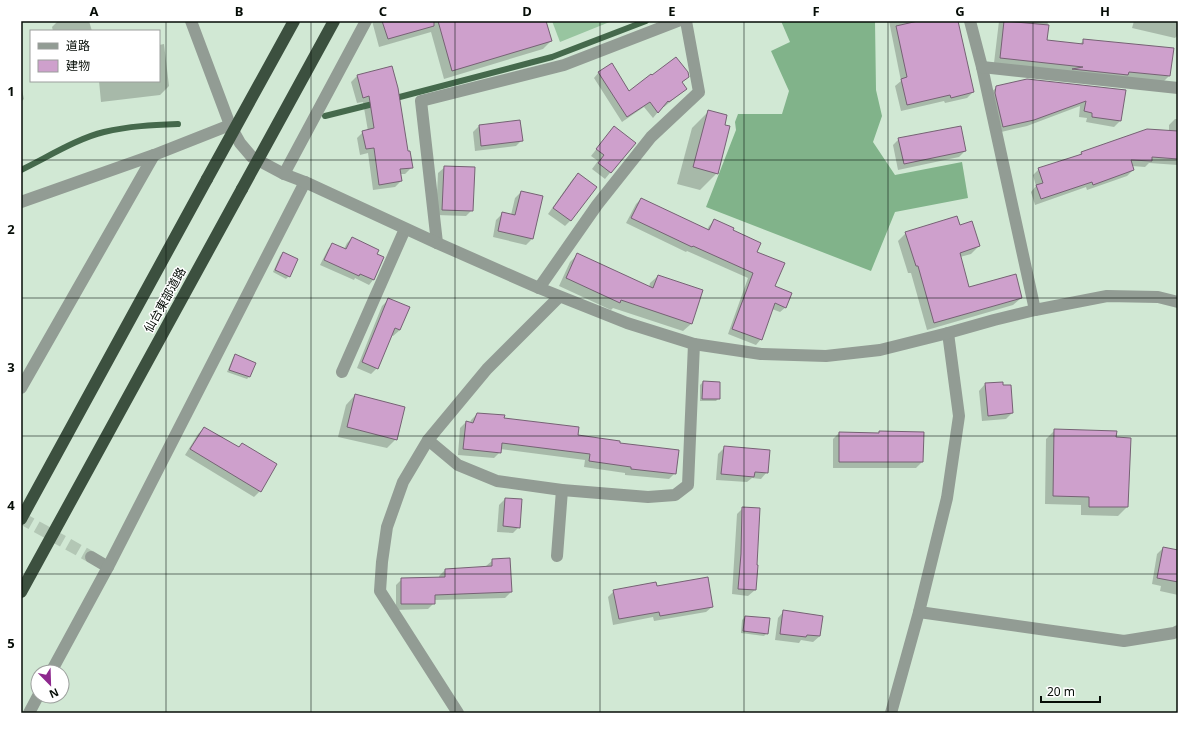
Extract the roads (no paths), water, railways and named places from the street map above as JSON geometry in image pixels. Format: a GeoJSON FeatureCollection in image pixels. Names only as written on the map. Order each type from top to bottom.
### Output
{"type":"FeatureCollection","features":[{"type":"Feature","properties":{"kind":"highway","name":"仙台東部道路"},"geometry":{"type":"LineString","coordinates":[[21,519],[294,21]]}},
{"type":"Feature","properties":{"kind":"highway","name":"仙台東部道路"},"geometry":{"type":"LineString","coordinates":[[21,592],[334,21]]}},
{"type":"Feature","properties":{"kind":"street"},"geometry":{"type":"LineString","coordinates":[[191,21],[230,125],[240,143],[252,157],[284,174],[306,182],[437,243],[559,297],[627,323],[694,344],[761,354],[826,356],[880,350],[1035,310],[1107,296],[1158,297],[1178,302]]}},
{"type":"Feature","properties":{"kind":"street"},"geometry":{"type":"LineString","coordinates":[[284,174],[366,21]]}},
{"type":"Feature","properties":{"kind":"street"},"geometry":{"type":"LineString","coordinates":[[437,243],[421,101],[564,64],[678,21]]}},
{"type":"Feature","properties":{"kind":"street"},"geometry":{"type":"LineString","coordinates":[[539,288],[597,204],[651,137],[699,92],[686,21]]}},
{"type":"Feature","properties":{"kind":"street"},"geometry":{"type":"LineString","coordinates":[[970,21],[982,67],[1035,310]]}},
{"type":"Feature","properties":{"kind":"street"},"geometry":{"type":"LineString","coordinates":[[982,67],[1178,88]]}},
{"type":"Feature","properties":{"kind":"street"},"geometry":{"type":"LineString","coordinates":[[21,202],[154,155],[230,125]]}},
{"type":"Feature","properties":{"kind":"street"},"geometry":{"type":"LineString","coordinates":[[21,388],[154,155]]}},
{"type":"Feature","properties":{"kind":"street"},"geometry":{"type":"LineString","coordinates":[[55,664],[108,567],[306,182]]}},
{"type":"Feature","properties":{"kind":"street"},"geometry":{"type":"LineString","coordinates":[[342,372],[405,228]]}},
{"type":"Feature","properties":{"kind":"street"},"geometry":{"type":"LineString","coordinates":[[458,713],[380,591],[387,527],[403,482],[428,440],[487,369],[559,297]]}},
{"type":"Feature","properties":{"kind":"street"},"geometry":{"type":"LineString","coordinates":[[891,713],[919,612],[947,498],[959,416],[948,333]]}},
{"type":"Feature","properties":{"kind":"street"},"geometry":{"type":"LineString","coordinates":[[428,440],[458,465],[497,482],[562,490],[648,497],[675,495],[688,485],[694,344]]}},
{"type":"Feature","properties":{"kind":"street"},"geometry":{"type":"LineString","coordinates":[[558,556],[562,490]]}},
{"type":"Feature","properties":{"kind":"street"},"geometry":{"type":"LineString","coordinates":[[91,557],[108,567]]}},
{"type":"Feature","properties":{"kind":"street"},"geometry":{"type":"LineString","coordinates":[[919,612],[1124,640],[1174,633],[1178,631]]}},
{"type":"Feature","properties":{"kind":"street"},"geometry":{"type":"LineString","coordinates":[[29,713],[34,704]]}},
{"type":"Feature","properties":{"kind":"waterway"},"geometry":{"type":"LineString","coordinates":[[392,99],[552,57],[646,21]]}},
{"type":"Feature","properties":{"kind":"waterway"},"geometry":{"type":"LineString","coordinates":[[325,116],[377,103]]}},
{"type":"Feature","properties":{"kind":"waterway"},"geometry":{"type":"LineString","coordinates":[[21,170],[73,143],[104,132],[150,125],[178,124]]}},
{"type":"Feature","properties":{"kind":"tunnel"},"geometry":{"type":"LineString","coordinates":[[21,518],[91,557]]}}]}
